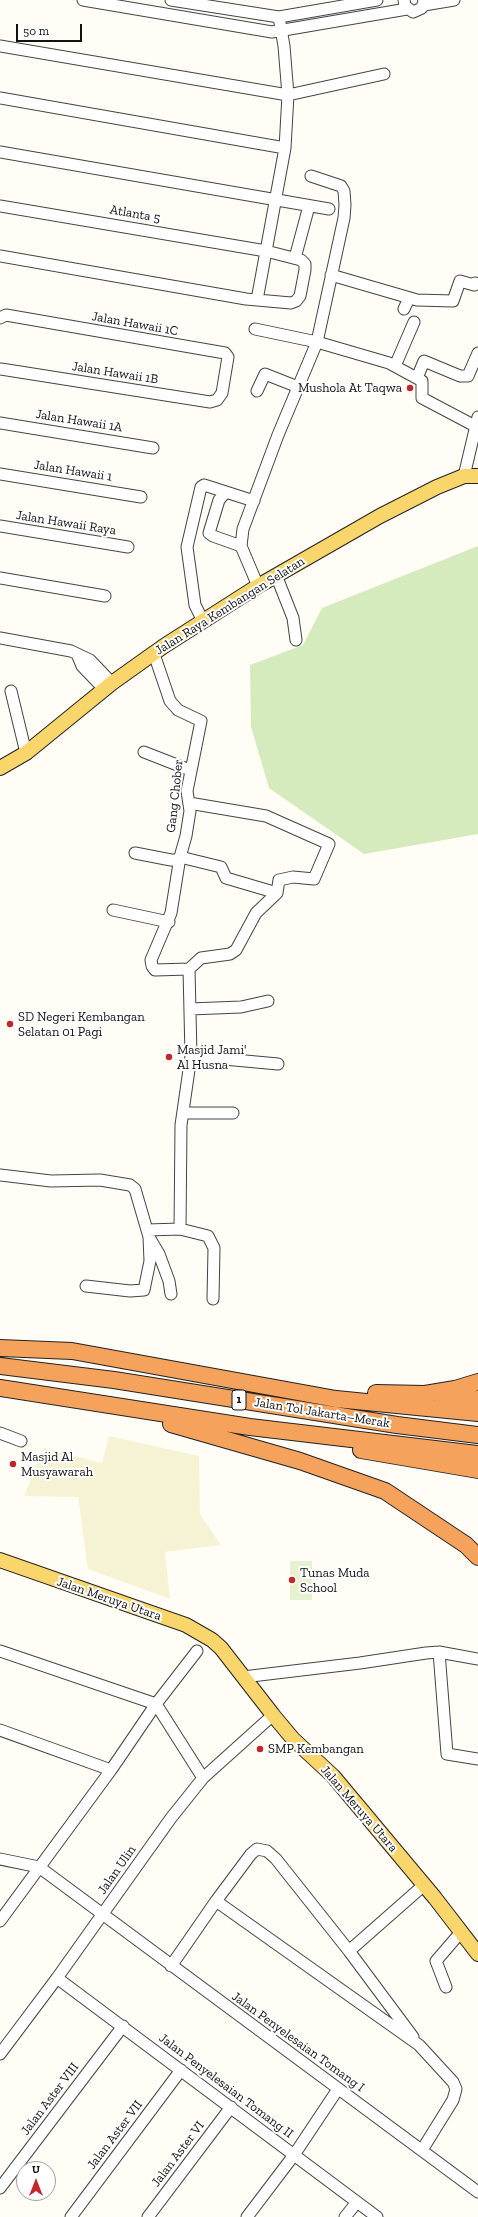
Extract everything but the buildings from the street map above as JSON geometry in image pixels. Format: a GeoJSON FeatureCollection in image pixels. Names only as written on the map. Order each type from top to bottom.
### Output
{"type":"FeatureCollection","features":[{"type":"Feature","properties":{"kind":"highway"},"geometry":{"type":"LineString","coordinates":[[0,1348],[72,1351],[286,1390],[413,1408],[474,1412]]}},
{"type":"Feature","properties":{"kind":"highway","name":"Jalan Tol Jakarta–Merak"},"geometry":{"type":"LineString","coordinates":[[0,1366],[114,1380],[397,1425],[478,1435]]}},
{"type":"Feature","properties":{"kind":"highway"},"geometry":{"type":"LineString","coordinates":[[286,1390],[337,1391],[398,1395],[425,1394],[455,1389],[478,1382]]}},
{"type":"Feature","properties":{"kind":"highway","name":"Jalan Tol Jakarta–Merak"},"geometry":{"type":"LineString","coordinates":[[0,1388],[250,1427],[478,1454]]}},
{"type":"Feature","properties":{"kind":"highway"},"geometry":{"type":"LineString","coordinates":[[413,1408],[478,1399]]}},
{"type":"Feature","properties":{"kind":"highway"},"geometry":{"type":"LineString","coordinates":[[118,1407],[300,1461],[384,1491],[466,1545],[478,1557]]}},
{"type":"Feature","properties":{"kind":"highway"},"geometry":{"type":"LineString","coordinates":[[250,1427],[395,1457],[478,1470]]}},
{"type":"Feature","properties":{"kind":"main road","name":"Jalan Raya Kembangan Selatan"},"geometry":{"type":"LineString","coordinates":[[0,768],[26,753],[108,686],[203,621],[258,586],[380,516],[437,487],[471,476]]}},
{"type":"Feature","properties":{"kind":"main road","name":"Jalan Meruya Utara"},"geometry":{"type":"LineString","coordinates":[[0,1560],[186,1625],[216,1644],[273,1715],[304,1749],[333,1776],[424,1884],[478,1954]]}},
{"type":"Feature","properties":{"kind":"street"},"geometry":{"type":"LineString","coordinates":[[83,0],[263,31],[282,31],[348,19],[405,4],[416,12],[424,3],[454,0]]}},
{"type":"Feature","properties":{"kind":"street"},"geometry":{"type":"LineString","coordinates":[[170,0],[279,17],[344,3],[377,0]]}},
{"type":"Feature","properties":{"kind":"street"},"geometry":{"type":"LineString","coordinates":[[344,3],[348,19]]}},
{"type":"Feature","properties":{"kind":"street"},"geometry":{"type":"LineString","coordinates":[[257,300],[284,148],[288,94],[282,31],[279,17]]}},
{"type":"Feature","properties":{"kind":"street"},"geometry":{"type":"LineString","coordinates":[[0,46],[288,94],[384,74]]}},
{"type":"Feature","properties":{"kind":"street"},"geometry":{"type":"LineString","coordinates":[[0,98],[284,148]]}},
{"type":"Feature","properties":{"kind":"street"},"geometry":{"type":"LineString","coordinates":[[0,152],[329,209]]}},
{"type":"Feature","properties":{"kind":"street"},"geometry":{"type":"LineString","coordinates":[[258,586],[241,546],[243,529],[317,342],[344,218],[344,191],[340,186],[311,176]]}},
{"type":"Feature","properties":{"kind":"street","name":"Atlanta 5"},"geometry":{"type":"LineString","coordinates":[[0,206],[266,251],[295,258]]}},
{"type":"Feature","properties":{"kind":"street"},"geometry":{"type":"LineString","coordinates":[[0,256],[257,300],[291,304],[296,302],[300,296],[305,264],[295,258],[309,206]]}},
{"type":"Feature","properties":{"kind":"street"},"geometry":{"type":"LineString","coordinates":[[331,275],[417,300],[453,302],[460,281],[474,285],[475,283],[478,284]]}},
{"type":"Feature","properties":{"kind":"street"},"geometry":{"type":"LineString","coordinates":[[404,309],[409,298]]}},
{"type":"Feature","properties":{"kind":"street","name":"Jalan Hawaii 1C"},"geometry":{"type":"LineString","coordinates":[[0,318],[6,315],[225,353],[228,357],[222,393]]}},
{"type":"Feature","properties":{"kind":"street"},"geometry":{"type":"LineString","coordinates":[[395,366],[414,322]]}},
{"type":"Feature","properties":{"kind":"street"},"geometry":{"type":"LineString","coordinates":[[255,329],[317,342],[395,366],[417,378],[423,383],[422,398],[476,422],[471,476]]}},
{"type":"Feature","properties":{"kind":"street"},"geometry":{"type":"LineString","coordinates":[[417,378],[424,361],[460,376],[468,376],[478,353]]}},
{"type":"Feature","properties":{"kind":"street","name":"Jalan Hawaii 1B"},"geometry":{"type":"LineString","coordinates":[[0,367],[210,402],[217,400],[222,393]]}},
{"type":"Feature","properties":{"kind":"street"},"geometry":{"type":"LineString","coordinates":[[257,391],[265,374],[298,387]]}},
{"type":"Feature","properties":{"kind":"street","name":"Jalan Hawaii 1A"},"geometry":{"type":"LineString","coordinates":[[0,423],[153,448]]}},
{"type":"Feature","properties":{"kind":"street","name":"Jalan Hawaii 1"},"geometry":{"type":"LineString","coordinates":[[0,474],[141,497]]}},
{"type":"Feature","properties":{"kind":"street"},"geometry":{"type":"LineString","coordinates":[[203,621],[195,605],[187,547],[202,485],[254,501]]}},
{"type":"Feature","properties":{"kind":"street"},"geometry":{"type":"LineString","coordinates":[[226,492],[219,500],[209,533],[213,536],[241,546]]}},
{"type":"Feature","properties":{"kind":"street","name":"Jalan Hawaii Raya"},"geometry":{"type":"LineString","coordinates":[[0,526],[128,547]]}},
{"type":"Feature","properties":{"kind":"street"},"geometry":{"type":"LineString","coordinates":[[276,575],[293,618],[296,640]]}},
{"type":"Feature","properties":{"kind":"street"},"geometry":{"type":"LineString","coordinates":[[0,578],[105,596]]}},
{"type":"Feature","properties":{"kind":"street"},"geometry":{"type":"LineString","coordinates":[[0,638],[71,651],[77,654],[82,666],[108,686]]}},
{"type":"Feature","properties":{"kind":"street","name":"Gang Chober"},"geometry":{"type":"LineString","coordinates":[[154,654],[165,692],[170,701],[178,710],[201,722],[190,770],[187,791],[190,811],[186,836],[179,859],[169,922],[153,956],[152,966],[155,970],[160,971],[189,969]]}},
{"type":"Feature","properties":{"kind":"street"},"geometry":{"type":"LineString","coordinates":[[11,692],[26,753]]}},
{"type":"Feature","properties":{"kind":"street"},"geometry":{"type":"LineString","coordinates":[[144,752],[190,770]]}},
{"type":"Feature","properties":{"kind":"street"},"geometry":{"type":"LineString","coordinates":[[180,1229],[181,1125],[191,1056],[189,969],[201,958],[230,954],[236,950],[256,912],[277,893],[279,880],[282,878],[314,879],[329,844],[266,816],[189,803]]}},
{"type":"Feature","properties":{"kind":"street"},"geometry":{"type":"LineString","coordinates":[[135,853],[221,867],[226,878],[277,893]]}},
{"type":"Feature","properties":{"kind":"street"},"geometry":{"type":"LineString","coordinates":[[113,910],[169,922]]}},
{"type":"Feature","properties":{"kind":"street"},"geometry":{"type":"LineString","coordinates":[[190,1009],[240,1007],[268,1001]]}},
{"type":"Feature","properties":{"kind":"street"},"geometry":{"type":"LineString","coordinates":[[191,1056],[278,1064]]}},
{"type":"Feature","properties":{"kind":"street"},"geometry":{"type":"LineString","coordinates":[[183,1113],[233,1113]]}},
{"type":"Feature","properties":{"kind":"street"},"geometry":{"type":"LineString","coordinates":[[0,1175],[50,1180],[100,1180],[130,1185],[135,1188],[148,1233],[159,1254],[169,1282],[171,1294]]}},
{"type":"Feature","properties":{"kind":"street"},"geometry":{"type":"LineString","coordinates":[[148,1233],[180,1229],[202,1233],[211,1240],[214,1248],[213,1299]]}},
{"type":"Feature","properties":{"kind":"street"},"geometry":{"type":"LineString","coordinates":[[86,1286],[130,1291],[144,1290],[150,1261],[148,1233]]}},
{"type":"Feature","properties":{"kind":"street"},"geometry":{"type":"LineString","coordinates":[[0,1433],[21,1441]]}},
{"type":"Feature","properties":{"kind":"street"},"geometry":{"type":"LineString","coordinates":[[0,1651],[156,1704],[203,1778]]}},
{"type":"Feature","properties":{"kind":"street"},"geometry":{"type":"LineString","coordinates":[[0,1921],[111,1770],[156,1704],[197,1651]]}},
{"type":"Feature","properties":{"kind":"street"},"geometry":{"type":"LineString","coordinates":[[243,1677],[439,1652],[478,1659]]}},
{"type":"Feature","properties":{"kind":"street"},"geometry":{"type":"LineString","coordinates":[[439,1652],[447,1754],[478,1760]]}},
{"type":"Feature","properties":{"kind":"street","name":"Jalan Ulin"},"geometry":{"type":"LineString","coordinates":[[0,2054],[57,1978],[171,1818],[203,1778],[273,1715]]}},
{"type":"Feature","properties":{"kind":"street"},"geometry":{"type":"LineString","coordinates":[[0,1730],[111,1770]]}},
{"type":"Feature","properties":{"kind":"street"},"geometry":{"type":"LineString","coordinates":[[171,1966],[251,1854],[257,1849],[267,1851],[276,1859],[349,1950],[419,2045],[453,2082],[456,2089],[453,2100],[422,2150]]}},
{"type":"Feature","properties":{"kind":"street"},"geometry":{"type":"LineString","coordinates":[[0,1860],[39,1867]]}},
{"type":"Feature","properties":{"kind":"street","name":"Jalan Penyelesaian Tomang I"},"geometry":{"type":"LineString","coordinates":[[39,1867],[338,2089],[477,2189]]}},
{"type":"Feature","properties":{"kind":"street"},"geometry":{"type":"LineString","coordinates":[[349,1950],[424,1884]]}},
{"type":"Feature","properties":{"kind":"street"},"geometry":{"type":"LineString","coordinates":[[216,1901],[419,2045]]}},
{"type":"Feature","properties":{"kind":"street"},"geometry":{"type":"LineString","coordinates":[[446,1987],[436,1961],[461,1932]]}},
{"type":"Feature","properties":{"kind":"street","name":"Jalan Penyelesaian Tomang II"},"geometry":{"type":"LineString","coordinates":[[57,1978],[377,2217]]}},
{"type":"Feature","properties":{"kind":"street","name":"Jalan Aster VIII"},"geometry":{"type":"LineString","coordinates":[[0,2188],[122,2026]]}},
{"type":"Feature","properties":{"kind":"street","name":"Jalan Aster VII"},"geometry":{"type":"LineString","coordinates":[[71,2217],[181,2070]]}},
{"type":"Feature","properties":{"kind":"street"},"geometry":{"type":"LineString","coordinates":[[247,2217],[294,2155],[338,2089]]}},
{"type":"Feature","properties":{"kind":"street","name":"Jalan Aster VI"},"geometry":{"type":"LineString","coordinates":[[148,2217],[231,2107]]}},
{"type":"Feature","properties":{"kind":"street"},"geometry":{"type":"LineString","coordinates":[[345,2217],[357,2202]]}},
{"type":"Feature","properties":{"kind":"shaded area"},"geometry":{"type":"Polygon","coordinates":[[[109,1436],[199,1456],[200,1514],[221,1545],[165,1552],[170,1599],[88,1569],[78,1497],[24,1496],[44,1448],[102,1463],[109,1436]]]}},
{"type":"Feature","properties":{"kind":"green space"},"geometry":{"type":"Polygon","coordinates":[[[478,546],[478,834],[364,854],[269,788],[251,727],[250,665],[303,645],[322,608],[478,546]]]}},
{"type":"Feature","properties":{"kind":"green space"},"geometry":{"type":"Polygon","coordinates":[[[290,1561],[312,1561],[312,1600],[290,1600],[290,1561]]]}},
{"type":"Feature","properties":{"kind":"place","name":"Mushola At Taqwa"},"geometry":{"type":"Point","coordinates":[410,388]}},
{"type":"Feature","properties":{"kind":"place","name":"SD Negeri Kembangan Selatan 01 Pagi"},"geometry":{"type":"Point","coordinates":[10,1024]}},
{"type":"Feature","properties":{"kind":"place","name":"Masjid Jami' Al Husna"},"geometry":{"type":"Point","coordinates":[169,1057]}},
{"type":"Feature","properties":{"kind":"place","name":"Masjid Al Musyawarah"},"geometry":{"type":"Point","coordinates":[13,1464]}},
{"type":"Feature","properties":{"kind":"place","name":"Tunas Muda School"},"geometry":{"type":"Point","coordinates":[292,1580]}},
{"type":"Feature","properties":{"kind":"place","name":"SMP Kembangan"},"geometry":{"type":"Point","coordinates":[260,1749]}}]}
